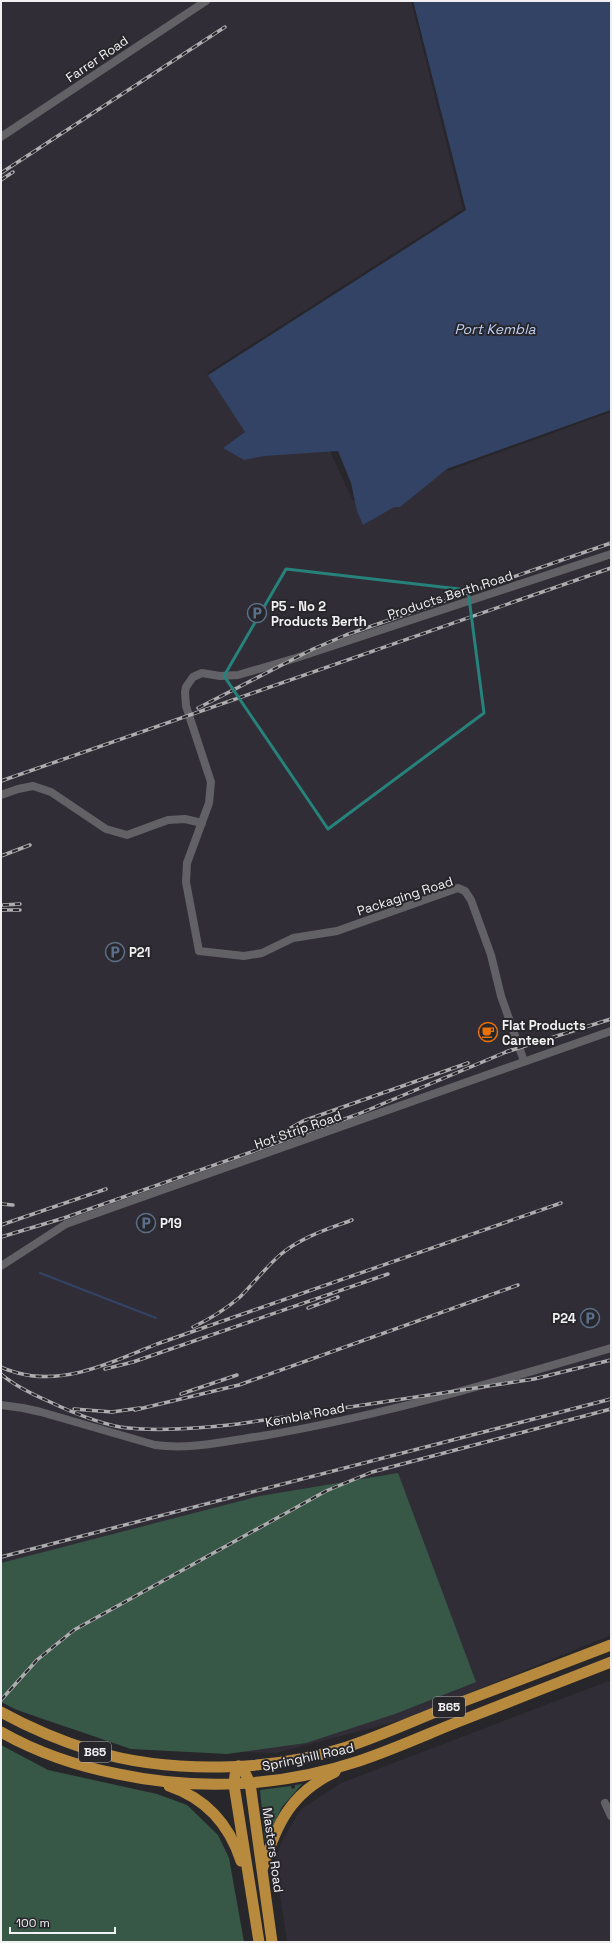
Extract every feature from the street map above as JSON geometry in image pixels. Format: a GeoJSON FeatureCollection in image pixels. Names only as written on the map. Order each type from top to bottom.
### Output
{"type":"FeatureCollection","features":[{"type":"Feature","properties":{"kind":"main road","name":"Springhill Road"},"geometry":{"type":"LineString","coordinates":[[1,1712],[15,1720],[70,1743],[94,1751],[127,1759],[174,1765],[238,1766],[291,1760],[347,1747],[611,1645]]}},
{"type":"Feature","properties":{"kind":"main road","name":"Springhill Road"},"geometry":{"type":"LineString","coordinates":[[4,1734],[49,1756],[85,1767],[146,1780],[234,1785],[294,1777],[359,1761],[611,1662]]}},
{"type":"Feature","properties":{"kind":"main road"},"geometry":{"type":"LineString","coordinates":[[262,1870],[277,1828],[294,1802],[318,1781],[359,1761]]}},
{"type":"Feature","properties":{"kind":"main road","name":"Masters Road"},"geometry":{"type":"LineString","coordinates":[[238,1766],[245,1773],[250,1783],[272,1942]]}},
{"type":"Feature","properties":{"kind":"main road"},"geometry":{"type":"LineString","coordinates":[[238,1766],[234,1785],[259,1942]]}},
{"type":"Feature","properties":{"kind":"main road"},"geometry":{"type":"LineString","coordinates":[[146,1780],[181,1791],[205,1805],[218,1817],[233,1839],[251,1890]]}},
{"type":"Feature","properties":{"kind":"street","name":"Farrer Road"},"geometry":{"type":"LineString","coordinates":[[1,137],[206,1]]}},
{"type":"Feature","properties":{"kind":"street","name":"Products Berth Road"},"geometry":{"type":"LineString","coordinates":[[202,823],[211,793],[211,782],[188,716],[184,698],[189,682],[193,677],[202,673],[220,676],[238,675],[296,658],[611,554]]}},
{"type":"Feature","properties":{"kind":"street"},"geometry":{"type":"LineString","coordinates":[[1,795],[33,786],[51,792],[106,830],[127,835],[168,820],[186,819],[202,823]]}},
{"type":"Feature","properties":{"kind":"street","name":"Packaging Road"},"geometry":{"type":"LineString","coordinates":[[202,823],[187,863],[186,882],[199,951],[253,956],[293,938],[338,931],[458,888],[465,891],[471,900],[491,955],[501,996],[524,1061]]}},
{"type":"Feature","properties":{"kind":"street","name":"Hot Strip Road"},"geometry":{"type":"LineString","coordinates":[[1,1266],[66,1224],[332,1132],[524,1061],[611,1031]]}},
{"type":"Feature","properties":{"kind":"street","name":"Kembla Road"},"geometry":{"type":"LineString","coordinates":[[1,1406],[23,1408],[41,1412],[154,1445],[171,1447],[195,1446],[321,1425],[447,1394],[611,1348]]}},
{"type":"Feature","properties":{"kind":"street"},"geometry":{"type":"LineString","coordinates":[[605,1803],[611,1816]]}},
{"type":"Feature","properties":{"kind":"highlighted area"},"geometry":{"type":"Polygon","coordinates":[[[286,569],[468,590],[484,713],[328,829],[224,676],[286,569]]]}},
{"type":"Feature","properties":{"kind":"shaded area"},"geometry":{"type":"Polygon","coordinates":[[[1,1],[427,1],[475,210],[277,336],[353,501],[611,306],[611,1635],[406,1719],[276,1753],[143,1750],[40,1719],[1,1698],[1,1]]]}},
{"type":"Feature","properties":{"kind":"shaded area"},"geometry":{"type":"Polygon","coordinates":[[[611,1680],[611,1942],[287,1942],[275,1860],[283,1839],[301,1809],[341,1783],[611,1680]]]}},
{"type":"Feature","properties":{"kind":"green space"},"geometry":{"type":"Polygon","coordinates":[[[398,1473],[476,1682],[395,1714],[306,1743],[227,1754],[131,1749],[17,1710],[1,1702],[1,1563],[260,1496],[398,1473]]]}},
{"type":"Feature","properties":{"kind":"green space"},"geometry":{"type":"Polygon","coordinates":[[[1,1745],[48,1770],[157,1794],[187,1805],[218,1835],[229,1858],[244,1942],[1,1942],[1,1745]]]}},
{"type":"Feature","properties":{"kind":"green space"},"geometry":{"type":"Polygon","coordinates":[[[302,1784],[282,1807],[265,1842],[260,1790],[291,1786],[292,1789],[295,1788],[295,1785],[302,1784]]]}},
{"type":"Feature","properties":{"kind":"water","name":"Port Kembla"},"geometry":{"type":"Polygon","coordinates":[[[413,1],[611,1],[611,410],[447,469],[400,507],[394,507],[363,525],[357,511],[351,483],[338,451],[264,456],[244,460],[223,448],[245,432],[208,375],[465,210],[413,1]]]}},
{"type":"Feature","properties":{"kind":"pier"},"geometry":{"type":"Polygon","coordinates":[[[411,1],[413,1],[466,210],[208,375],[207,373],[463,209],[411,1]]]}},
{"type":"Feature","properties":{"kind":"pier"},"geometry":{"type":"Polygon","coordinates":[[[611,410],[611,412],[448,471],[447,469],[611,410]]]}},
{"type":"Feature","properties":{"kind":"waterway"},"geometry":{"type":"LineString","coordinates":[[40,1273],[156,1318]]}},
{"type":"Feature","properties":{"kind":"railway"},"geometry":{"type":"LineString","coordinates":[[1,173],[225,27]]}},
{"type":"Feature","properties":{"kind":"railway"},"geometry":{"type":"LineString","coordinates":[[1,180],[13,172]]}},
{"type":"Feature","properties":{"kind":"railway"},"geometry":{"type":"LineString","coordinates":[[198,708],[313,649],[346,635],[611,543]]}},
{"type":"Feature","properties":{"kind":"railway"},"geometry":{"type":"LineString","coordinates":[[1,781],[611,568]]}},
{"type":"Feature","properties":{"kind":"railway"},"geometry":{"type":"LineString","coordinates":[[1,856],[30,845]]}},
{"type":"Feature","properties":{"kind":"railway"},"geometry":{"type":"LineString","coordinates":[[3,905],[20,904]]}},
{"type":"Feature","properties":{"kind":"railway"},"geometry":{"type":"LineString","coordinates":[[1,910],[20,910]]}},
{"type":"Feature","properties":{"kind":"railway"},"geometry":{"type":"LineString","coordinates":[[506,1052],[611,1019]]}},
{"type":"Feature","properties":{"kind":"railway"},"geometry":{"type":"LineString","coordinates":[[1,1237],[64,1218],[356,1115],[511,1050]]}},
{"type":"Feature","properties":{"kind":"railway"},"geometry":{"type":"LineString","coordinates":[[262,1144],[303,1121],[468,1063]]}},
{"type":"Feature","properties":{"kind":"railway"},"geometry":{"type":"LineString","coordinates":[[1,1225],[106,1189]]}},
{"type":"Feature","properties":{"kind":"railway"},"geometry":{"type":"LineString","coordinates":[[1,1367],[18,1373],[36,1376],[72,1374],[89,1370],[124,1358],[157,1344],[561,1203]]}},
{"type":"Feature","properties":{"kind":"railway"},"geometry":{"type":"LineString","coordinates":[[1,1204],[13,1205]]}},
{"type":"Feature","properties":{"kind":"railway"},"geometry":{"type":"LineString","coordinates":[[193,1327],[218,1314],[240,1297],[265,1270],[288,1249],[306,1238],[352,1220]]}},
{"type":"Feature","properties":{"kind":"railway"},"geometry":{"type":"LineString","coordinates":[[105,1369],[133,1362],[388,1274]]}},
{"type":"Feature","properties":{"kind":"railway"},"geometry":{"type":"LineString","coordinates":[[135,1410],[239,1385],[518,1285]]}},
{"type":"Feature","properties":{"kind":"railway"},"geometry":{"type":"LineString","coordinates":[[308,1308],[338,1297]]}},
{"type":"Feature","properties":{"kind":"railway"},"geometry":{"type":"LineString","coordinates":[[1,1374],[30,1393],[65,1409],[92,1419],[120,1427],[163,1429],[238,1424],[534,1379],[611,1360]]}},
{"type":"Feature","properties":{"kind":"railway"},"geometry":{"type":"LineString","coordinates":[[181,1394],[237,1375]]}},
{"type":"Feature","properties":{"kind":"railway"},"geometry":{"type":"LineString","coordinates":[[1,1557],[611,1399]]}},
{"type":"Feature","properties":{"kind":"railway"},"geometry":{"type":"LineString","coordinates":[[74,1409],[112,1412],[140,1408]]}},
{"type":"Feature","properties":{"kind":"railway"},"geometry":{"type":"LineString","coordinates":[[1,1700],[37,1660],[74,1630],[326,1491],[372,1472],[611,1409]]}},
{"type":"Feature","properties":{"kind":"place","name":"P5 - No 2 Products Berth"},"geometry":{"type":"Point","coordinates":[257,613]}},
{"type":"Feature","properties":{"kind":"place","name":"P21"},"geometry":{"type":"Point","coordinates":[115,952]}},
{"type":"Feature","properties":{"kind":"place","name":"Flat Products Canteen"},"geometry":{"type":"Point","coordinates":[488,1032]}},
{"type":"Feature","properties":{"kind":"place","name":"P19"},"geometry":{"type":"Point","coordinates":[146,1223]}},
{"type":"Feature","properties":{"kind":"place","name":"P24"},"geometry":{"type":"Point","coordinates":[590,1318]}}]}
